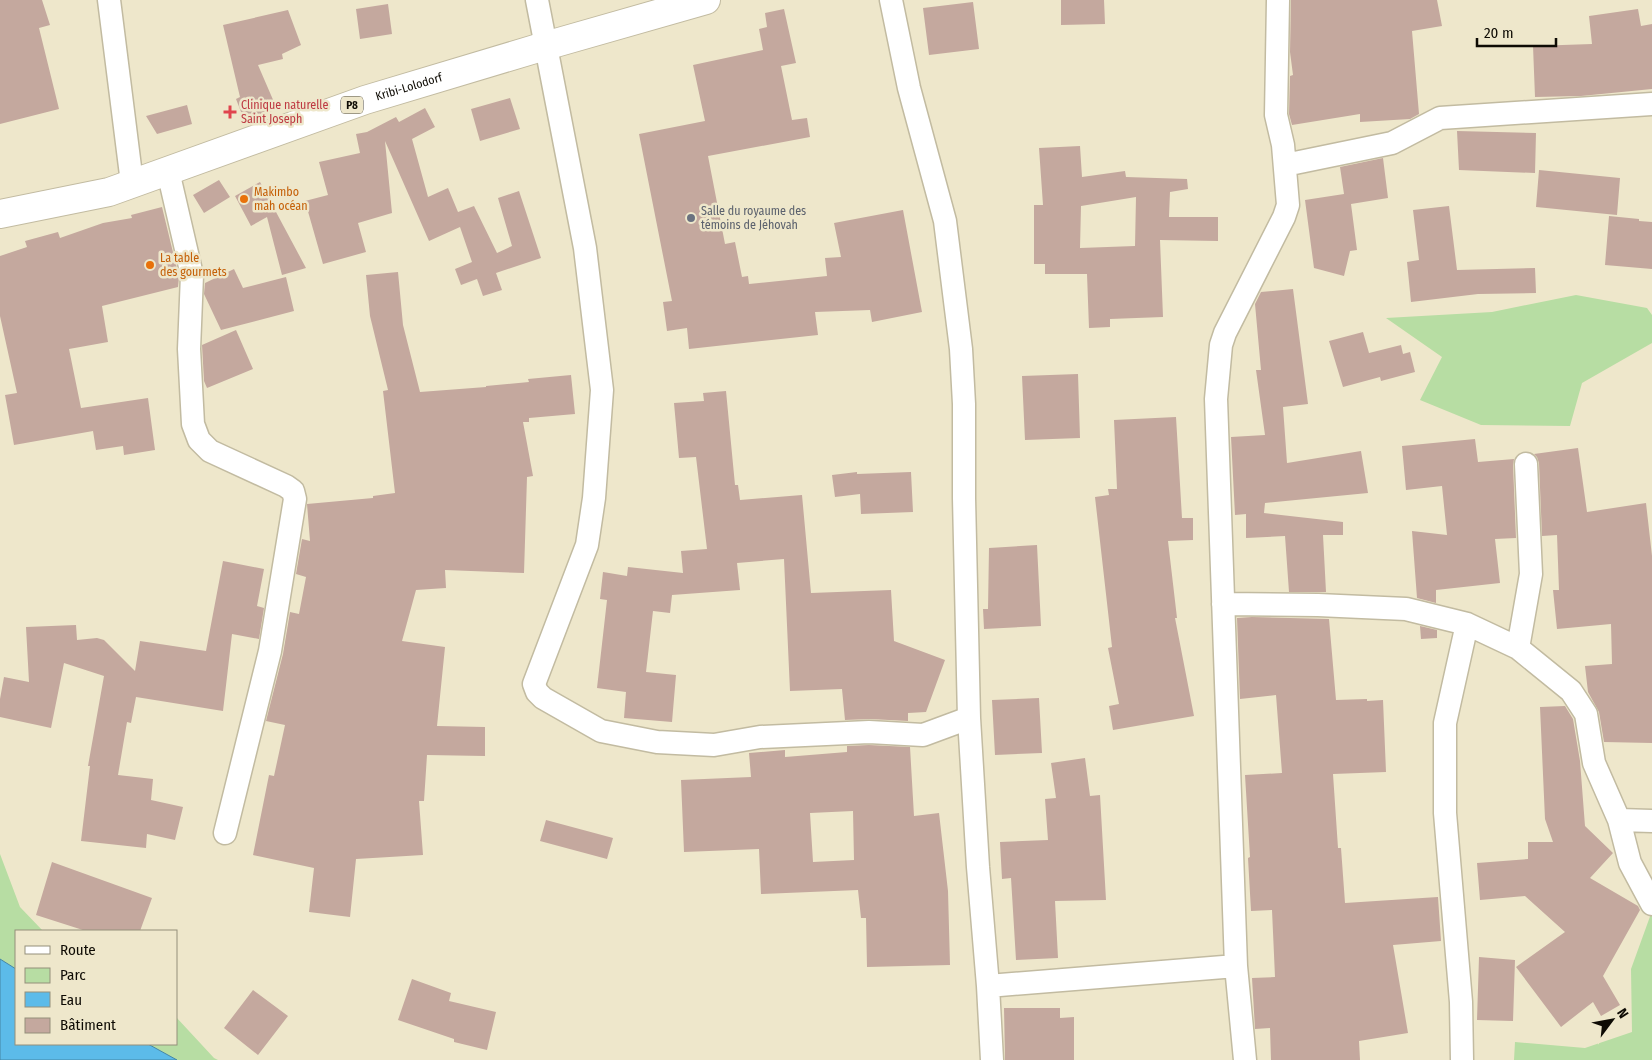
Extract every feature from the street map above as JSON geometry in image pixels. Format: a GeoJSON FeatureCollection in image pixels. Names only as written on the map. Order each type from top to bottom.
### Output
{"type":"FeatureCollection","features":[{"type":"Feature","properties":{"kind":"main road","name":"Kribi-Lolodorf"},"geometry":{"type":"LineString","coordinates":[[0,214],[109,192],[365,100],[706,0]]}},
{"type":"Feature","properties":{"kind":"street"},"geometry":{"type":"LineString","coordinates":[[109,0],[132,183]]}},
{"type":"Feature","properties":{"kind":"street"},"geometry":{"type":"LineString","coordinates":[[537,0],[585,248],[602,390],[594,498],[587,545],[534,684],[537,692],[543,698],[601,731],[657,742],[714,745],[760,736],[869,732],[923,735],[969,718]]}},
{"type":"Feature","properties":{"kind":"street"},"geometry":{"type":"LineString","coordinates":[[891,0],[908,88],[945,221],[961,349],[964,404],[969,718],[992,1060]]}},
{"type":"Feature","properties":{"kind":"street"},"geometry":{"type":"LineString","coordinates":[[1245,1060],[1236,966],[1232,796],[1216,399],[1221,345],[1225,333],[1284,217],[1288,205],[1283,145],[1276,115],[1278,0]]}},
{"type":"Feature","properties":{"kind":"street"},"geometry":{"type":"LineString","coordinates":[[1285,165],[1392,143],[1440,118],[1652,104]]}},
{"type":"Feature","properties":{"kind":"street"},"geometry":{"type":"LineString","coordinates":[[168,171],[192,275],[189,349],[193,424],[199,440],[210,451],[286,486],[293,491],[295,499],[270,651],[226,833]]}},
{"type":"Feature","properties":{"kind":"street"},"geometry":{"type":"LineString","coordinates":[[1518,648],[1531,574],[1526,464]]}},
{"type":"Feature","properties":{"kind":"street"},"geometry":{"type":"LineString","coordinates":[[1223,604],[1318,605],[1406,609],[1466,624],[1518,648],[1571,691],[1586,714],[1594,763],[1619,820],[1630,862],[1652,904]]}},
{"type":"Feature","properties":{"kind":"street"},"geometry":{"type":"LineString","coordinates":[[1462,1060],[1461,1002],[1445,813],[1445,723],[1466,624]]}},
{"type":"Feature","properties":{"kind":"street"},"geometry":{"type":"LineString","coordinates":[[1619,820],[1652,821]]}},
{"type":"Feature","properties":{"kind":"street"},"geometry":{"type":"LineString","coordinates":[[988,986],[1236,966]]}},
{"type":"Feature","properties":{"kind":"green space"},"geometry":{"type":"Polygon","coordinates":[[[1576,295],[1647,308],[1652,315],[1652,343],[1582,383],[1570,426],[1481,425],[1420,400],[1442,357],[1386,318],[1492,312],[1576,295]]]}},
{"type":"Feature","properties":{"kind":"green space"},"geometry":{"type":"Polygon","coordinates":[[[0,854],[20,907],[42,930],[15,930],[15,968],[0,959],[0,854]]]}},
{"type":"Feature","properties":{"kind":"green space"},"geometry":{"type":"Polygon","coordinates":[[[1652,911],[1652,1060],[1514,1060],[1515,1042],[1585,1048],[1632,1032],[1631,969],[1652,911]]]}},
{"type":"Feature","properties":{"kind":"green space"},"geometry":{"type":"Polygon","coordinates":[[[178,1019],[218,1060],[177,1060],[150,1045],[178,1045],[178,1019]]]}},
{"type":"Feature","properties":{"kind":"water"},"geometry":{"type":"Polygon","coordinates":[[[0,959],[15,968],[15,1045],[150,1045],[177,1060],[0,1060],[0,959]]]}},
{"type":"Feature","properties":{"kind":"building"},"geometry":{"type":"Polygon","coordinates":[[[0,0],[42,0],[50,25],[39,28],[59,109],[0,124],[0,0]]]}},
{"type":"Feature","properties":{"kind":"building"},"geometry":{"type":"Polygon","coordinates":[[[1061,0],[1104,0],[1105,24],[1061,25],[1061,0]]]}},
{"type":"Feature","properties":{"kind":"building"},"geometry":{"type":"Polygon","coordinates":[[[1291,0],[1437,0],[1442,26],[1412,31],[1419,114],[1410,119],[1360,122],[1360,114],[1292,125],[1289,114],[1290,76],[1293,75],[1290,52],[1291,0]]]}},
{"type":"Feature","properties":{"kind":"building"},"geometry":{"type":"Polygon","coordinates":[[[973,2],[979,49],[929,55],[923,8],[973,2]]]}},
{"type":"Feature","properties":{"kind":"building"},"geometry":{"type":"Polygon","coordinates":[[[388,4],[392,34],[360,39],[356,9],[388,4]]]}},
{"type":"Feature","properties":{"kind":"building"},"geometry":{"type":"Polygon","coordinates":[[[784,9],[796,63],[781,66],[792,120],[807,118],[810,137],[708,156],[725,244],[735,242],[742,277],[748,276],[749,284],[827,276],[825,258],[841,257],[834,223],[903,210],[922,312],[872,322],[870,310],[815,312],[818,335],[689,349],[687,328],[667,331],[663,302],[672,301],[639,134],[705,121],[693,65],[763,50],[759,29],[767,27],[765,13],[784,9]]]}},
{"type":"Feature","properties":{"kind":"building"},"geometry":{"type":"Polygon","coordinates":[[[1638,9],[1641,26],[1652,24],[1652,89],[1581,96],[1535,97],[1533,46],[1592,44],[1589,16],[1638,9]]]}},
{"type":"Feature","properties":{"kind":"building"},"geometry":{"type":"Polygon","coordinates":[[[288,10],[301,45],[282,54],[283,59],[258,65],[277,109],[245,122],[236,99],[240,97],[223,25],[288,10]]]}},
{"type":"Feature","properties":{"kind":"building"},"geometry":{"type":"Polygon","coordinates":[[[510,98],[520,129],[480,141],[471,109],[510,98]]]}},
{"type":"Feature","properties":{"kind":"building"},"geometry":{"type":"Polygon","coordinates":[[[187,105],[192,124],[157,134],[146,116],[187,105]]]}},
{"type":"Feature","properties":{"kind":"building"},"geometry":{"type":"Polygon","coordinates":[[[425,108],[435,127],[412,139],[428,197],[448,188],[458,212],[474,206],[497,253],[512,246],[498,198],[519,191],[541,258],[496,273],[502,290],[483,296],[477,279],[461,285],[455,269],[472,262],[460,227],[429,241],[385,141],[392,213],[358,223],[366,252],[323,264],[305,201],[328,195],[319,162],[360,153],[356,134],[367,132],[396,117],[399,122],[425,108]]]}},
{"type":"Feature","properties":{"kind":"building"},"geometry":{"type":"Polygon","coordinates":[[[1457,131],[1536,133],[1535,173],[1459,170],[1457,131]]]}},
{"type":"Feature","properties":{"kind":"building"},"geometry":{"type":"Polygon","coordinates":[[[1080,146],[1082,177],[1125,171],[1126,177],[1187,179],[1188,189],[1170,192],[1169,217],[1218,217],[1218,241],[1160,240],[1163,317],[1110,319],[1110,327],[1089,328],[1087,274],[1045,274],[1045,264],[1034,264],[1034,205],[1043,205],[1039,148],[1080,146]],[[1136,197],[1081,206],[1080,248],[1135,246],[1136,197]]]}},
{"type":"Feature","properties":{"kind":"building"},"geometry":{"type":"Polygon","coordinates":[[[1383,158],[1388,198],[1351,204],[1357,250],[1350,251],[1344,276],[1314,268],[1305,200],[1344,194],[1340,167],[1383,158]]]}},
{"type":"Feature","properties":{"kind":"building"},"geometry":{"type":"Polygon","coordinates":[[[1539,170],[1620,178],[1617,215],[1536,207],[1539,170]]]}},
{"type":"Feature","properties":{"kind":"building"},"geometry":{"type":"Polygon","coordinates":[[[219,180],[230,197],[204,213],[193,195],[219,180]]]}},
{"type":"Feature","properties":{"kind":"building"},"geometry":{"type":"Polygon","coordinates":[[[260,182],[306,268],[282,275],[267,217],[251,226],[235,196],[260,182]]]}},
{"type":"Feature","properties":{"kind":"building"},"geometry":{"type":"Polygon","coordinates":[[[1449,206],[1457,270],[1535,268],[1536,293],[1478,294],[1411,302],[1407,262],[1419,260],[1413,210],[1449,206]]]}},
{"type":"Feature","properties":{"kind":"building"},"geometry":{"type":"Polygon","coordinates":[[[162,207],[179,277],[178,287],[102,306],[108,342],[69,349],[81,408],[148,398],[155,450],[124,455],[123,446],[96,450],[93,431],[14,445],[5,395],[17,393],[0,316],[0,256],[27,247],[25,241],[58,232],[60,238],[103,223],[132,218],[131,215],[162,207]]]}},
{"type":"Feature","properties":{"kind":"building"},"geometry":{"type":"Polygon","coordinates":[[[1609,216],[1652,222],[1652,269],[1605,265],[1609,216]]]}},
{"type":"Feature","properties":{"kind":"building"},"geometry":{"type":"Polygon","coordinates":[[[234,269],[243,288],[286,277],[294,311],[221,330],[204,294],[205,283],[234,269]]]}},
{"type":"Feature","properties":{"kind":"building"},"geometry":{"type":"Polygon","coordinates":[[[398,272],[403,325],[420,392],[486,387],[529,382],[528,379],[571,375],[575,414],[529,418],[529,422],[523,422],[533,476],[527,477],[524,573],[445,570],[446,588],[416,590],[402,641],[445,647],[437,726],[485,727],[485,756],[427,755],[424,801],[419,801],[423,855],[356,859],[350,917],[309,912],[314,868],[253,855],[269,775],[274,776],[285,725],[266,721],[283,654],[290,612],[299,614],[306,577],[296,574],[302,539],[310,541],[307,504],[373,498],[373,496],[395,493],[383,391],[388,390],[370,316],[366,275],[398,272]]]}},
{"type":"Feature","properties":{"kind":"building"},"geometry":{"type":"Polygon","coordinates":[[[1293,289],[1308,404],[1283,407],[1287,463],[1361,451],[1368,493],[1265,503],[1264,513],[1343,522],[1343,535],[1323,535],[1326,592],[1289,592],[1285,536],[1246,538],[1246,514],[1235,515],[1231,437],[1265,435],[1256,370],[1261,370],[1255,304],[1261,292],[1293,289]]]}},
{"type":"Feature","properties":{"kind":"building"},"geometry":{"type":"Polygon","coordinates":[[[236,330],[253,369],[207,388],[204,381],[202,345],[236,330]]]}},
{"type":"Feature","properties":{"kind":"building"},"geometry":{"type":"Polygon","coordinates":[[[1363,332],[1369,353],[1401,345],[1403,354],[1410,352],[1415,372],[1381,381],[1380,377],[1343,387],[1329,341],[1363,332]]]}},
{"type":"Feature","properties":{"kind":"building"},"geometry":{"type":"Polygon","coordinates":[[[1078,374],[1080,438],[1025,440],[1022,376],[1078,374]]]}},
{"type":"Feature","properties":{"kind":"building"},"geometry":{"type":"Polygon","coordinates":[[[726,391],[735,485],[738,485],[740,500],[802,495],[811,593],[891,590],[894,641],[945,660],[926,712],[908,713],[908,721],[845,720],[842,689],[790,691],[784,559],[737,563],[740,590],[672,595],[670,613],[653,611],[646,672],[676,675],[672,722],[624,718],[626,692],[597,688],[607,600],[600,599],[603,572],[627,576],[628,567],[683,573],[681,551],[707,549],[696,457],[679,458],[674,403],[704,401],[703,393],[726,391]]]}},
{"type":"Feature","properties":{"kind":"building"},"geometry":{"type":"Polygon","coordinates":[[[1176,417],[1182,518],[1193,518],[1193,540],[1168,541],[1177,618],[1175,618],[1194,716],[1113,730],[1109,706],[1119,704],[1108,648],[1112,647],[1095,497],[1109,495],[1108,489],[1117,489],[1114,420],[1176,417]]]}},
{"type":"Feature","properties":{"kind":"building"},"geometry":{"type":"Polygon","coordinates":[[[1475,439],[1478,462],[1514,459],[1516,538],[1495,539],[1500,583],[1436,590],[1436,603],[1417,598],[1412,531],[1447,535],[1442,486],[1406,490],[1402,446],[1475,439]]]}},
{"type":"Feature","properties":{"kind":"building"},"geometry":{"type":"Polygon","coordinates":[[[1578,448],[1587,512],[1646,503],[1652,556],[1652,743],[1604,742],[1599,712],[1588,692],[1585,666],[1612,664],[1611,624],[1557,629],[1553,590],[1559,590],[1557,535],[1542,536],[1539,463],[1534,454],[1578,448]]]}},
{"type":"Feature","properties":{"kind":"building"},"geometry":{"type":"Polygon","coordinates":[[[857,472],[857,474],[911,472],[913,512],[861,514],[860,494],[835,497],[832,475],[857,472]]]}},
{"type":"Feature","properties":{"kind":"building"},"geometry":{"type":"Polygon","coordinates":[[[1037,545],[1041,626],[984,629],[983,609],[988,609],[989,548],[1037,545]]]}},
{"type":"Feature","properties":{"kind":"building"},"geometry":{"type":"Polygon","coordinates":[[[223,561],[264,569],[257,606],[264,608],[259,639],[232,634],[223,711],[136,697],[131,723],[127,722],[118,775],[153,779],[151,800],[183,807],[175,840],[147,834],[146,848],[81,841],[90,766],[88,766],[104,676],[64,663],[51,728],[0,717],[0,699],[4,677],[29,682],[26,627],[76,625],[77,640],[97,638],[104,640],[135,671],[140,641],[206,651],[223,561]]]}},
{"type":"Feature","properties":{"kind":"building"},"geometry":{"type":"Polygon","coordinates":[[[1237,618],[1329,619],[1336,700],[1383,700],[1386,772],[1333,774],[1338,848],[1341,848],[1345,903],[1438,897],[1441,941],[1393,945],[1408,1033],[1359,1041],[1360,1060],[1271,1060],[1270,1028],[1255,1029],[1252,978],[1275,977],[1272,910],[1251,911],[1245,775],[1282,773],[1276,695],[1240,699],[1237,618]]]}},
{"type":"Feature","properties":{"kind":"building"},"geometry":{"type":"Polygon","coordinates":[[[1420,626],[1437,630],[1437,638],[1421,639],[1420,626]]]}},
{"type":"Feature","properties":{"kind":"building"},"geometry":{"type":"Polygon","coordinates":[[[1039,698],[1042,753],[995,755],[992,700],[1039,698]]]}},
{"type":"Feature","properties":{"kind":"building"},"geometry":{"type":"Polygon","coordinates":[[[1565,706],[1573,719],[1580,761],[1585,826],[1613,853],[1590,878],[1638,906],[1640,910],[1603,976],[1620,1005],[1601,1016],[1593,1002],[1561,1027],[1516,967],[1565,932],[1525,896],[1480,900],[1477,863],[1528,859],[1528,842],[1553,842],[1545,819],[1540,707],[1565,706]]]}},
{"type":"Feature","properties":{"kind":"building"},"geometry":{"type":"Polygon","coordinates":[[[847,746],[910,747],[914,816],[939,813],[948,891],[950,965],[867,967],[866,918],[861,918],[858,890],[761,894],[759,849],[684,852],[681,780],[751,777],[749,753],[785,750],[785,757],[847,752],[847,746]],[[853,811],[810,813],[813,862],[854,860],[853,811]]]}},
{"type":"Feature","properties":{"kind":"building"},"geometry":{"type":"Polygon","coordinates":[[[1085,758],[1090,796],[1100,795],[1106,900],[1055,901],[1058,958],[1016,960],[1011,878],[1002,879],[1000,842],[1048,840],[1045,799],[1056,798],[1051,763],[1085,758]]]}},
{"type":"Feature","properties":{"kind":"building"},"geometry":{"type":"Polygon","coordinates":[[[546,820],[613,838],[607,859],[540,841],[546,820]]]}},
{"type":"Feature","properties":{"kind":"building"},"geometry":{"type":"Polygon","coordinates":[[[52,862],[152,898],[140,930],[83,930],[36,915],[52,862]]]}},
{"type":"Feature","properties":{"kind":"building"},"geometry":{"type":"Polygon","coordinates":[[[1479,957],[1515,960],[1513,1021],[1477,1020],[1479,957]]]}},
{"type":"Feature","properties":{"kind":"building"},"geometry":{"type":"Polygon","coordinates":[[[412,979],[451,993],[449,1001],[496,1012],[487,1050],[454,1042],[454,1039],[398,1020],[412,979]]]}},
{"type":"Feature","properties":{"kind":"building"},"geometry":{"type":"Polygon","coordinates":[[[253,990],[288,1016],[258,1055],[224,1028],[253,990]]]}},
{"type":"Feature","properties":{"kind":"building"},"geometry":{"type":"Polygon","coordinates":[[[1004,1008],[1060,1008],[1060,1018],[1074,1017],[1074,1060],[1005,1060],[1004,1008]]]}},
{"type":"Feature","properties":{"kind":"place","name":"Clinique naturelle Saint Joseph"},"geometry":{"type":"Point","coordinates":[230,112]}},
{"type":"Feature","properties":{"kind":"place","name":"Makimbo mah océan"},"geometry":{"type":"Point","coordinates":[244,199]}},
{"type":"Feature","properties":{"kind":"place","name":"Salle du royaume des témoins de Jéhovah"},"geometry":{"type":"Point","coordinates":[691,218]}},
{"type":"Feature","properties":{"kind":"place","name":"La table des gourmets"},"geometry":{"type":"Point","coordinates":[150,265]}}]}
